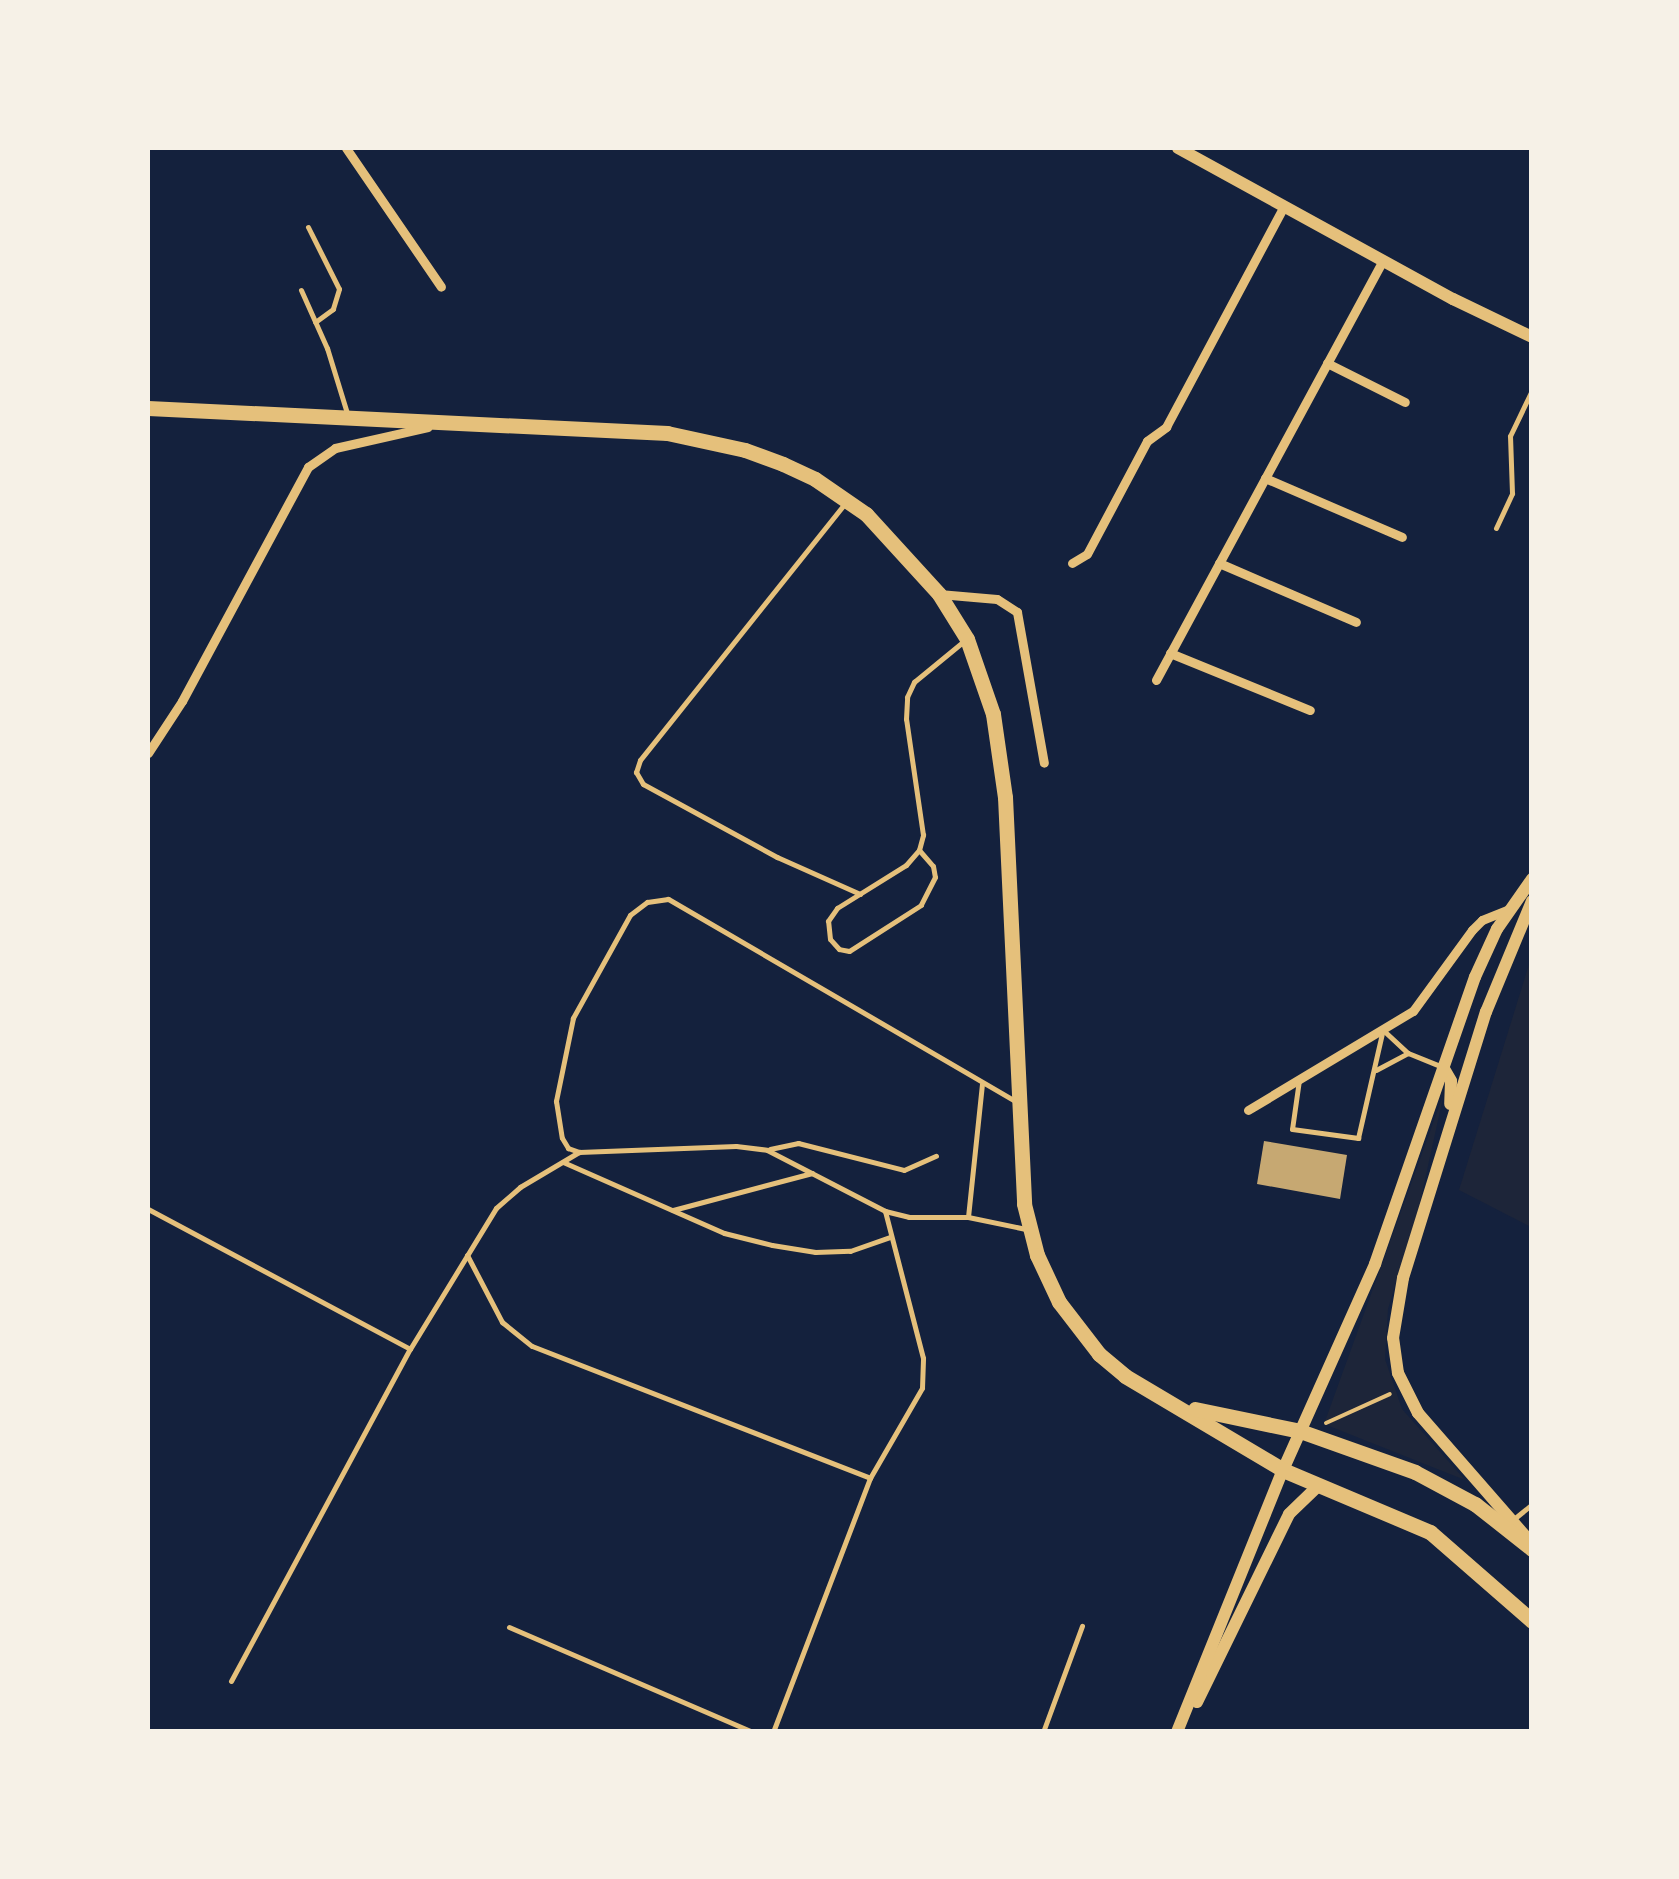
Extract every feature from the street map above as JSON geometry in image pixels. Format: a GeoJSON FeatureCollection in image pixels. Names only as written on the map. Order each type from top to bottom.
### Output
{"type":"FeatureCollection","features":[{"type":"Feature","properties":{"kind":"highway"},"geometry":{"type":"LineString","coordinates":[[148,408],[460,420],[626,430],[704,440],[783,464],[848,500],[887,533],[939,594],[966,639],[993,714],[1002,767],[1017,1102],[1029,1230],[1059,1302],[1099,1354],[1125,1376],[1182,1406],[1283,1470],[1430,1532],[1532,1621]]}},
{"type":"Feature","properties":{"kind":"highway"},"geometry":{"type":"LineString","coordinates":[[1182,1406],[1300,1432],[1448,1487],[1532,1546]]}},
{"type":"Feature","properties":{"kind":"main road"},"geometry":{"type":"LineString","coordinates":[[1178,148],[1383,261],[1532,336]]}},
{"type":"Feature","properties":{"kind":"main road"},"geometry":{"type":"LineString","coordinates":[[1180,1732],[1283,1470],[1375,1264],[1475,977],[1509,909],[1532,878]]}},
{"type":"Feature","properties":{"kind":"main road"},"geometry":{"type":"LineString","coordinates":[[1532,901],[1496,981],[1434,1180],[1396,1309],[1395,1356],[1404,1388],[1428,1426],[1532,1546]]}},
{"type":"Feature","properties":{"kind":"main road"},"geometry":{"type":"LineString","coordinates":[[1434,1180],[1452,1098],[1451,1081],[1443,1068]]}},
{"type":"Feature","properties":{"kind":"main road"},"geometry":{"type":"LineString","coordinates":[[1180,1732],[1289,1514],[1319,1485]]}},
{"type":"Feature","properties":{"kind":"street"},"geometry":{"type":"LineString","coordinates":[[346,148],[441,287]]}},
{"type":"Feature","properties":{"kind":"street"},"geometry":{"type":"LineString","coordinates":[[1072,563],[1087,554],[1147,441],[1166,427],[1284,206]]}},
{"type":"Feature","properties":{"kind":"street"},"geometry":{"type":"LineString","coordinates":[[1156,680],[1383,261]]}},
{"type":"Feature","properties":{"kind":"street"},"geometry":{"type":"LineString","coordinates":[[1328,363],[1405,402]]}},
{"type":"Feature","properties":{"kind":"street"},"geometry":{"type":"LineString","coordinates":[[148,753],[182,701],[308,466],[335,448],[460,420]]}},
{"type":"Feature","properties":{"kind":"street"},"geometry":{"type":"LineString","coordinates":[[1266,478],[1402,537]]}},
{"type":"Feature","properties":{"kind":"street"},"geometry":{"type":"LineString","coordinates":[[1219,563],[1356,622]]}},
{"type":"Feature","properties":{"kind":"street"},"geometry":{"type":"LineString","coordinates":[[939,594],[996,599],[1016,612],[1044,763]]}},
{"type":"Feature","properties":{"kind":"street"},"geometry":{"type":"LineString","coordinates":[[1170,653],[1310,710]]}},
{"type":"Feature","properties":{"kind":"street"},"geometry":{"type":"LineString","coordinates":[[1248,1110],[1423,1002],[1482,920],[1509,909]]}},
{"type":"Feature","properties":{"kind":"lane"},"geometry":{"type":"LineString","coordinates":[[308,227],[339,290],[333,308],[315,322]]}},
{"type":"Feature","properties":{"kind":"lane"},"geometry":{"type":"LineString","coordinates":[[301,290],[348,416]]}},
{"type":"Feature","properties":{"kind":"lane"},"geometry":{"type":"LineString","coordinates":[[1496,528],[1512,493],[1510,436],[1532,390]]}},
{"type":"Feature","properties":{"kind":"lane"},"geometry":{"type":"LineString","coordinates":[[848,500],[640,760],[636,772],[643,784],[777,857],[860,894]]}},
{"type":"Feature","properties":{"kind":"lane"},"geometry":{"type":"LineString","coordinates":[[919,850],[933,866],[929,894],[920,905],[849,951],[839,948],[830,939],[828,921],[837,908],[906,865],[919,850],[922,835],[906,720],[907,696],[914,682],[966,639]]}},
{"type":"Feature","properties":{"kind":"lane"},"geometry":{"type":"LineString","coordinates":[[1017,1102],[668,900],[647,902],[630,914],[574,1018],[556,1102],[562,1138],[568,1148],[579,1152],[736,1146],[768,1150],[885,1211],[908,1217],[968,1217],[1029,1230]]}},
{"type":"Feature","properties":{"kind":"lane"},"geometry":{"type":"LineString","coordinates":[[1299,1080],[1292,1129],[1358,1138],[1382,1030],[1408,1053],[1443,1068]]}},
{"type":"Feature","properties":{"kind":"lane"},"geometry":{"type":"LineString","coordinates":[[1373,1073],[1384,1062],[1408,1053]]}},
{"type":"Feature","properties":{"kind":"lane"},"geometry":{"type":"LineString","coordinates":[[968,1217],[982,1084]]}},
{"type":"Feature","properties":{"kind":"lane"},"geometry":{"type":"LineString","coordinates":[[768,1150],[798,1143],[904,1170],[936,1156]]}},
{"type":"Feature","properties":{"kind":"lane"},"geometry":{"type":"LineString","coordinates":[[231,1681],[410,1349],[496,1208],[520,1187],[579,1152]]}},
{"type":"Feature","properties":{"kind":"lane"},"geometry":{"type":"LineString","coordinates":[[563,1162],[724,1233],[814,1252],[850,1251],[891,1237]]}},
{"type":"Feature","properties":{"kind":"lane"},"geometry":{"type":"LineString","coordinates":[[672,1210],[815,1172]]}},
{"type":"Feature","properties":{"kind":"lane"},"geometry":{"type":"LineString","coordinates":[[148,1209],[410,1349]]}},
{"type":"Feature","properties":{"kind":"lane"},"geometry":{"type":"LineString","coordinates":[[773,1732],[870,1478],[922,1388],[923,1358],[885,1211]]}},
{"type":"Feature","properties":{"kind":"lane"},"geometry":{"type":"LineString","coordinates":[[467,1255],[502,1322],[532,1346],[870,1478]]}},
{"type":"Feature","properties":{"kind":"lane"},"geometry":{"type":"LineString","coordinates":[[1512,1521],[1532,1504]]}},
{"type":"Feature","properties":{"kind":"lane"},"geometry":{"type":"LineString","coordinates":[[1043,1732],[1082,1626]]}},
{"type":"Feature","properties":{"kind":"lane"},"geometry":{"type":"LineString","coordinates":[[509,1627],[753,1732]]}},
{"type":"Feature","properties":{"kind":"path"},"geometry":{"type":"LineString","coordinates":[[1300,1432],[1404,1388]]}},
{"type":"Feature","properties":{"kind":"shaded area"},"geometry":{"type":"Polygon","coordinates":[[[1531,958],[1531,1227],[1459,1190],[1531,958]]]}},
{"type":"Feature","properties":{"kind":"shaded area"},"geometry":{"type":"Polygon","coordinates":[[[1444,1093],[1419,1207],[1388,1309],[1385,1359],[1402,1409],[1465,1480],[1324,1424],[1444,1093]]]}},
{"type":"Feature","properties":{"kind":"building"},"geometry":{"type":"Polygon","coordinates":[[[1264,1141],[1347,1155],[1340,1199],[1257,1184],[1264,1141]]]}}]}
